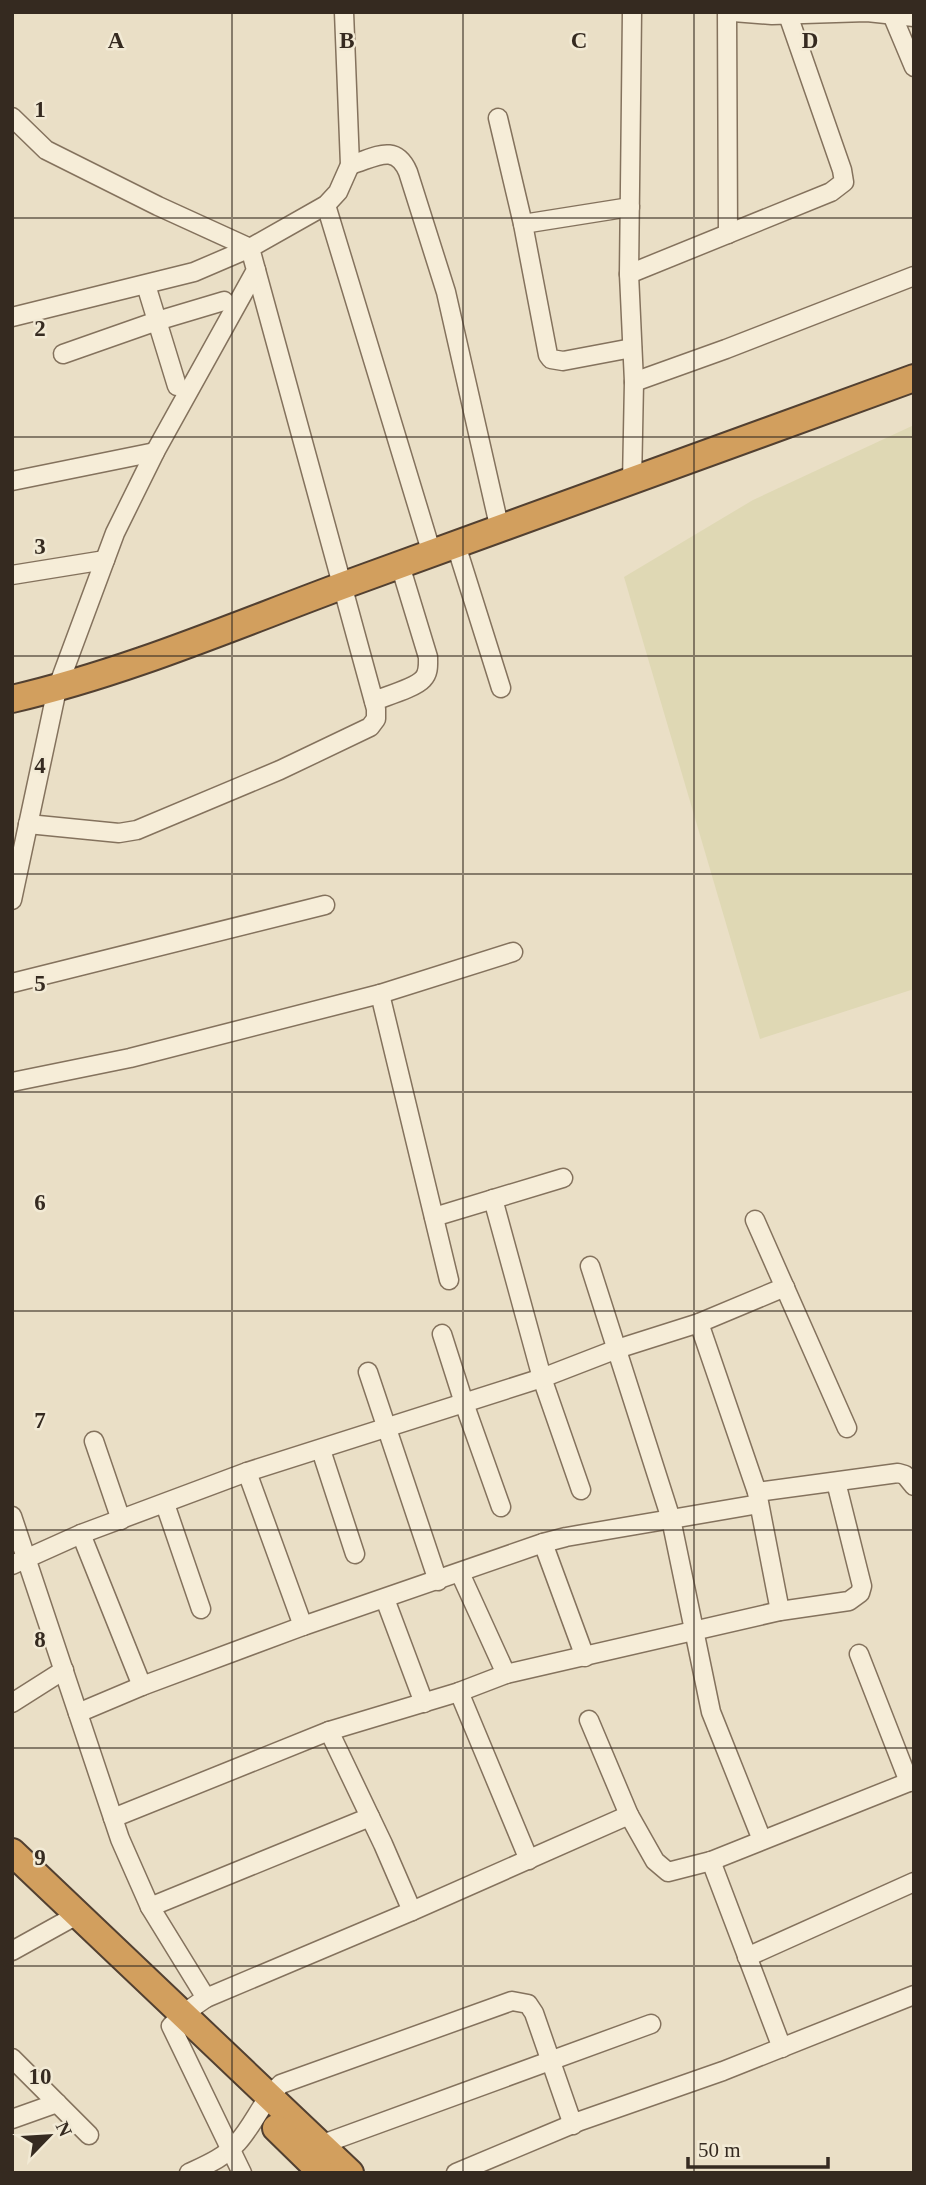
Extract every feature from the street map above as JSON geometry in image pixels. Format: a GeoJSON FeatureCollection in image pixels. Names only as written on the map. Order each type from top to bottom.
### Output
{"type":"FeatureCollection","features":[{"type":"Feature","properties":{"kind":"highway"},"geometry":{"type":"LineString","coordinates":[[12,699],[57,689],[226,632],[343,586],[914,378]]}},
{"type":"Feature","properties":{"kind":"highway"},"geometry":{"type":"LineString","coordinates":[[12,1852],[70,1920]]}},
{"type":"Feature","properties":{"kind":"highway"},"geometry":{"type":"LineString","coordinates":[[12,1876],[70,1920],[177,2020],[264,2104],[323,2173]]}},
{"type":"Feature","properties":{"kind":"highway"},"geometry":{"type":"LineString","coordinates":[[264,2104],[320,2145],[350,2173]]}},
{"type":"Feature","properties":{"kind":"street"},"geometry":{"type":"LineString","coordinates":[[12,317],[194,272],[250,248],[326,205],[338,192],[350,165],[344,12]]}},
{"type":"Feature","properties":{"kind":"street"},"geometry":{"type":"LineString","coordinates":[[632,12],[629,274],[634,382],[632,482]]}},
{"type":"Feature","properties":{"kind":"street"},"geometry":{"type":"LineString","coordinates":[[727,12],[728,234]]}},
{"type":"Feature","properties":{"kind":"street"},"geometry":{"type":"LineString","coordinates":[[733,12],[867,12],[893,17],[914,17]]}},
{"type":"Feature","properties":{"kind":"street"},"geometry":{"type":"LineString","coordinates":[[629,274],[831,192],[844,182],[842,170],[777,14]]}},
{"type":"Feature","properties":{"kind":"street"},"geometry":{"type":"LineString","coordinates":[[893,17],[914,67]]}},
{"type":"Feature","properties":{"kind":"street"},"geometry":{"type":"LineString","coordinates":[[12,117],[46,150],[250,248]]}},
{"type":"Feature","properties":{"kind":"street"},"geometry":{"type":"LineString","coordinates":[[498,118],[523,224],[546,349],[551,359],[563,361],[632,348]]}},
{"type":"Feature","properties":{"kind":"street"},"geometry":{"type":"LineString","coordinates":[[350,165],[389,153],[398,156],[408,172],[446,292],[500,530]]}},
{"type":"Feature","properties":{"kind":"street"},"geometry":{"type":"LineString","coordinates":[[326,205],[444,550],[501,688]]}},
{"type":"Feature","properties":{"kind":"street"},"geometry":{"type":"LineString","coordinates":[[523,224],[630,207]]}},
{"type":"Feature","properties":{"kind":"street"},"geometry":{"type":"LineString","coordinates":[[28,824],[118,833],[151,825],[280,770],[370,727],[376,719],[374,701],[250,248]]}},
{"type":"Feature","properties":{"kind":"street"},"geometry":{"type":"LineString","coordinates":[[12,900],[57,689],[115,533],[155,452],[256,270]]}},
{"type":"Feature","properties":{"kind":"street"},"geometry":{"type":"LineString","coordinates":[[634,382],[914,276]]}},
{"type":"Feature","properties":{"kind":"street"},"geometry":{"type":"LineString","coordinates":[[146,285],[177,386]]}},
{"type":"Feature","properties":{"kind":"street"},"geometry":{"type":"LineString","coordinates":[[63,354],[224,301]]}},
{"type":"Feature","properties":{"kind":"street"},"geometry":{"type":"LineString","coordinates":[[12,481],[155,452]]}},
{"type":"Feature","properties":{"kind":"street"},"geometry":{"type":"LineString","coordinates":[[12,575],[105,560]]}},
{"type":"Feature","properties":{"kind":"street"},"geometry":{"type":"LineString","coordinates":[[374,701],[418,683],[425,678],[428,669],[428,657],[400,565]]}},
{"type":"Feature","properties":{"kind":"street"},"geometry":{"type":"LineString","coordinates":[[12,983],[325,905]]}},
{"type":"Feature","properties":{"kind":"street"},"geometry":{"type":"LineString","coordinates":[[12,1082],[130,1058],[380,994],[513,952]]}},
{"type":"Feature","properties":{"kind":"street"},"geometry":{"type":"LineString","coordinates":[[380,994],[449,1280]]}},
{"type":"Feature","properties":{"kind":"street"},"geometry":{"type":"LineString","coordinates":[[434,1217],[563,1178]]}},
{"type":"Feature","properties":{"kind":"street"},"geometry":{"type":"LineString","coordinates":[[493,1199],[542,1378],[581,1490]]}},
{"type":"Feature","properties":{"kind":"street"},"geometry":{"type":"LineString","coordinates":[[755,1220],[847,1428]]}},
{"type":"Feature","properties":{"kind":"street"},"geometry":{"type":"LineString","coordinates":[[590,1266],[671,1519],[711,1712],[762,1840]]}},
{"type":"Feature","properties":{"kind":"street"},"geometry":{"type":"LineString","coordinates":[[19,1562],[80,1534],[247,1472],[542,1378],[617,1349],[699,1323],[785,1287]]}},
{"type":"Feature","properties":{"kind":"street"},"geometry":{"type":"LineString","coordinates":[[699,1323],[758,1498],[780,1611]]}},
{"type":"Feature","properties":{"kind":"street"},"geometry":{"type":"LineString","coordinates":[[442,1334],[501,1507]]}},
{"type":"Feature","properties":{"kind":"street"},"geometry":{"type":"LineString","coordinates":[[368,1372],[438,1581]]}},
{"type":"Feature","properties":{"kind":"street"},"geometry":{"type":"LineString","coordinates":[[94,1441],[121,1520]]}},
{"type":"Feature","properties":{"kind":"street"},"geometry":{"type":"LineString","coordinates":[[321,1450],[355,1554]]}},
{"type":"Feature","properties":{"kind":"street"},"geometry":{"type":"LineString","coordinates":[[247,1472],[303,1626]]}},
{"type":"Feature","properties":{"kind":"street"},"geometry":{"type":"LineString","coordinates":[[78,1713],[142,1686],[303,1626],[566,1537],[671,1519],[836,1482],[898,1473],[905,1475],[914,1486]]}},
{"type":"Feature","properties":{"kind":"street"},"geometry":{"type":"LineString","coordinates":[[113,1818],[329,1731],[425,1703],[506,1674],[780,1611],[849,1601],[860,1593],[862,1586],[836,1482]]}},
{"type":"Feature","properties":{"kind":"street"},"geometry":{"type":"LineString","coordinates":[[165,1504],[201,1609]]}},
{"type":"Feature","properties":{"kind":"street"},"geometry":{"type":"LineString","coordinates":[[12,1516],[19,1562],[64,1670],[113,1818],[150,1907],[206,1998]]}},
{"type":"Feature","properties":{"kind":"street"},"geometry":{"type":"LineString","coordinates":[[80,1534],[142,1686]]}},
{"type":"Feature","properties":{"kind":"street"},"geometry":{"type":"LineString","coordinates":[[543,1544],[585,1657]]}},
{"type":"Feature","properties":{"kind":"street"},"geometry":{"type":"LineString","coordinates":[[460,1573],[506,1674]]}},
{"type":"Feature","properties":{"kind":"street"},"geometry":{"type":"LineString","coordinates":[[385,1599],[425,1703]]}},
{"type":"Feature","properties":{"kind":"street"},"geometry":{"type":"LineString","coordinates":[[589,1720],[629,1815],[655,1861],[668,1872],[711,1861],[911,1781],[859,1654]]}},
{"type":"Feature","properties":{"kind":"street"},"geometry":{"type":"LineString","coordinates":[[12,1703],[64,1670]]}},
{"type":"Feature","properties":{"kind":"street"},"geometry":{"type":"LineString","coordinates":[[458,1692],[529,1860]]}},
{"type":"Feature","properties":{"kind":"street"},"geometry":{"type":"LineString","coordinates":[[329,1731],[412,1911]]}},
{"type":"Feature","properties":{"kind":"street"},"geometry":{"type":"LineString","coordinates":[[242,2173],[177,2020],[206,1998],[629,1815]]}},
{"type":"Feature","properties":{"kind":"street"},"geometry":{"type":"LineString","coordinates":[[150,1907],[370,1817]]}},
{"type":"Feature","properties":{"kind":"street"},"geometry":{"type":"LineString","coordinates":[[711,1861],[782,2048]]}},
{"type":"Feature","properties":{"kind":"street"},"geometry":{"type":"LineString","coordinates":[[747,1957],[914,1882]]}},
{"type":"Feature","properties":{"kind":"street"},"geometry":{"type":"LineString","coordinates":[[12,1951],[70,1920]]}},
{"type":"Feature","properties":{"kind":"street"},"geometry":{"type":"LineString","coordinates":[[456,2173],[573,2125],[782,2048],[914,1995]]}},
{"type":"Feature","properties":{"kind":"street"},"geometry":{"type":"LineString","coordinates":[[189,2173],[239,2142],[277,2087],[289,2080],[512,2001],[528,2004],[534,2013],[573,2125]]}},
{"type":"Feature","properties":{"kind":"street"},"geometry":{"type":"LineString","coordinates":[[320,2145],[651,2024]]}},
{"type":"Feature","properties":{"kind":"street"},"geometry":{"type":"LineString","coordinates":[[12,2058],[89,2135]]}},
{"type":"Feature","properties":{"kind":"street"},"geometry":{"type":"LineString","coordinates":[[12,2119],[57,2103]]}},
{"type":"Feature","properties":{"kind":"shaded area"},"geometry":{"type":"Polygon","coordinates":[[[914,425],[914,989],[760,1039],[624,577],[753,500],[914,425]]]}}]}
